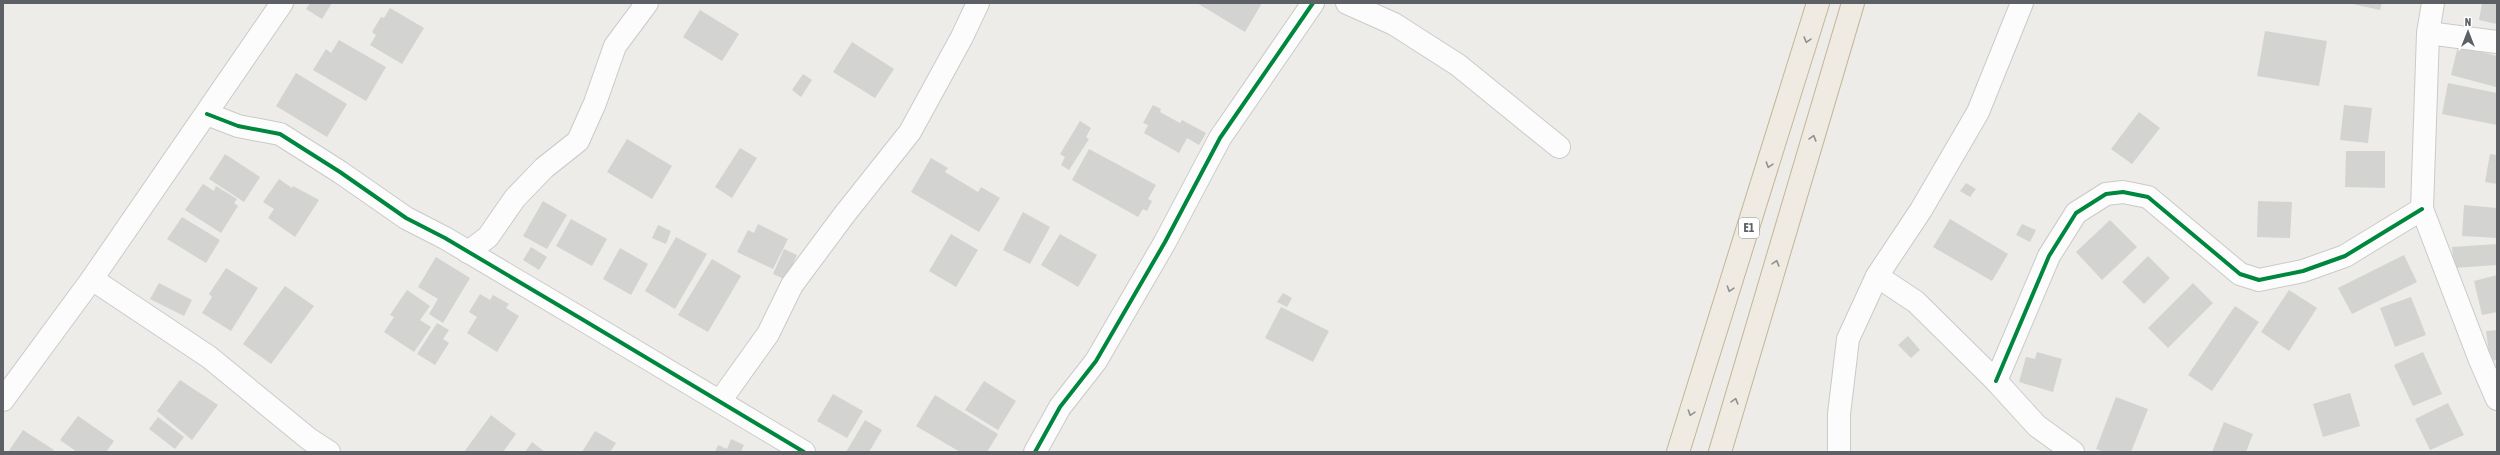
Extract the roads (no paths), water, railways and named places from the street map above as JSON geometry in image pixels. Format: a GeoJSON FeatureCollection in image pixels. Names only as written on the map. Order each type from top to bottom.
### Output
{"type":"FeatureCollection","features":[{"type":"Feature","properties":{"kind":"highway","name":"E1"},"geometry":{"type":"LineString","coordinates":[[1678,452],[1818,3]]}},
{"type":"Feature","properties":{"kind":"highway"},"geometry":{"type":"LineString","coordinates":[[1720,452],[1853,3]]}},
{"type":"Feature","properties":{"kind":"street"},"geometry":{"type":"LineString","coordinates":[[468,252],[488,237],[515,198],[544,168],[578,140],[595,103],[615,46],[647,3]]}},
{"type":"Feature","properties":{"kind":"street"},"geometry":{"type":"LineString","coordinates":[[720,401],[768,334],[792,285],[844,215],[884,167],[910,132],[962,37],[978,3]]}},
{"type":"Feature","properties":{"kind":"street"},"geometry":{"type":"LineString","coordinates":[[1036,452],[1060,407],[1096,361],[1165,242],[1220,138],[1313,3]]}},
{"type":"Feature","properties":{"kind":"street"},"geometry":{"type":"LineString","coordinates":[[1347,3],[1394,24],[1458,65],[1559,147]]}},
{"type":"Feature","properties":{"kind":"street"},"geometry":{"type":"LineString","coordinates":[[1839,452],[1839,414],[1848,339],[1877,276],[1921,210],[1978,112],[2022,3]]}},
{"type":"Feature","properties":{"kind":"street"},"geometry":{"type":"LineString","coordinates":[[2433,3],[2428,33],[2422,209],[2480,360],[2497,399]]}},
{"type":"Feature","properties":{"kind":"street"},"geometry":{"type":"LineString","coordinates":[[3,400],[92,279],[207,114],[277,5]]}},
{"type":"Feature","properties":{"kind":"street"},"geometry":{"type":"LineString","coordinates":[[2428,33],[2497,42]]}},
{"type":"Feature","properties":{"kind":"street"},"geometry":{"type":"LineString","coordinates":[[207,114],[238,126],[280,134],[340,172],[406,218],[468,252],[804,452]]}},
{"type":"Feature","properties":{"kind":"street"},"geometry":{"type":"LineString","coordinates":[[1996,381],[2049,256],[2076,213],[2106,194],[2123,192],[2148,197],[2240,274],[2259,280],[2303,271],[2345,256],[2422,209]]}},
{"type":"Feature","properties":{"kind":"street"},"geometry":{"type":"LineString","coordinates":[[1877,276],[1916,302],[1996,381],[2037,426],[2073,452]]}},
{"type":"Feature","properties":{"kind":"street"},"geometry":{"type":"LineString","coordinates":[[92,279],[209,357],[309,440],[329,452]]}}]}
